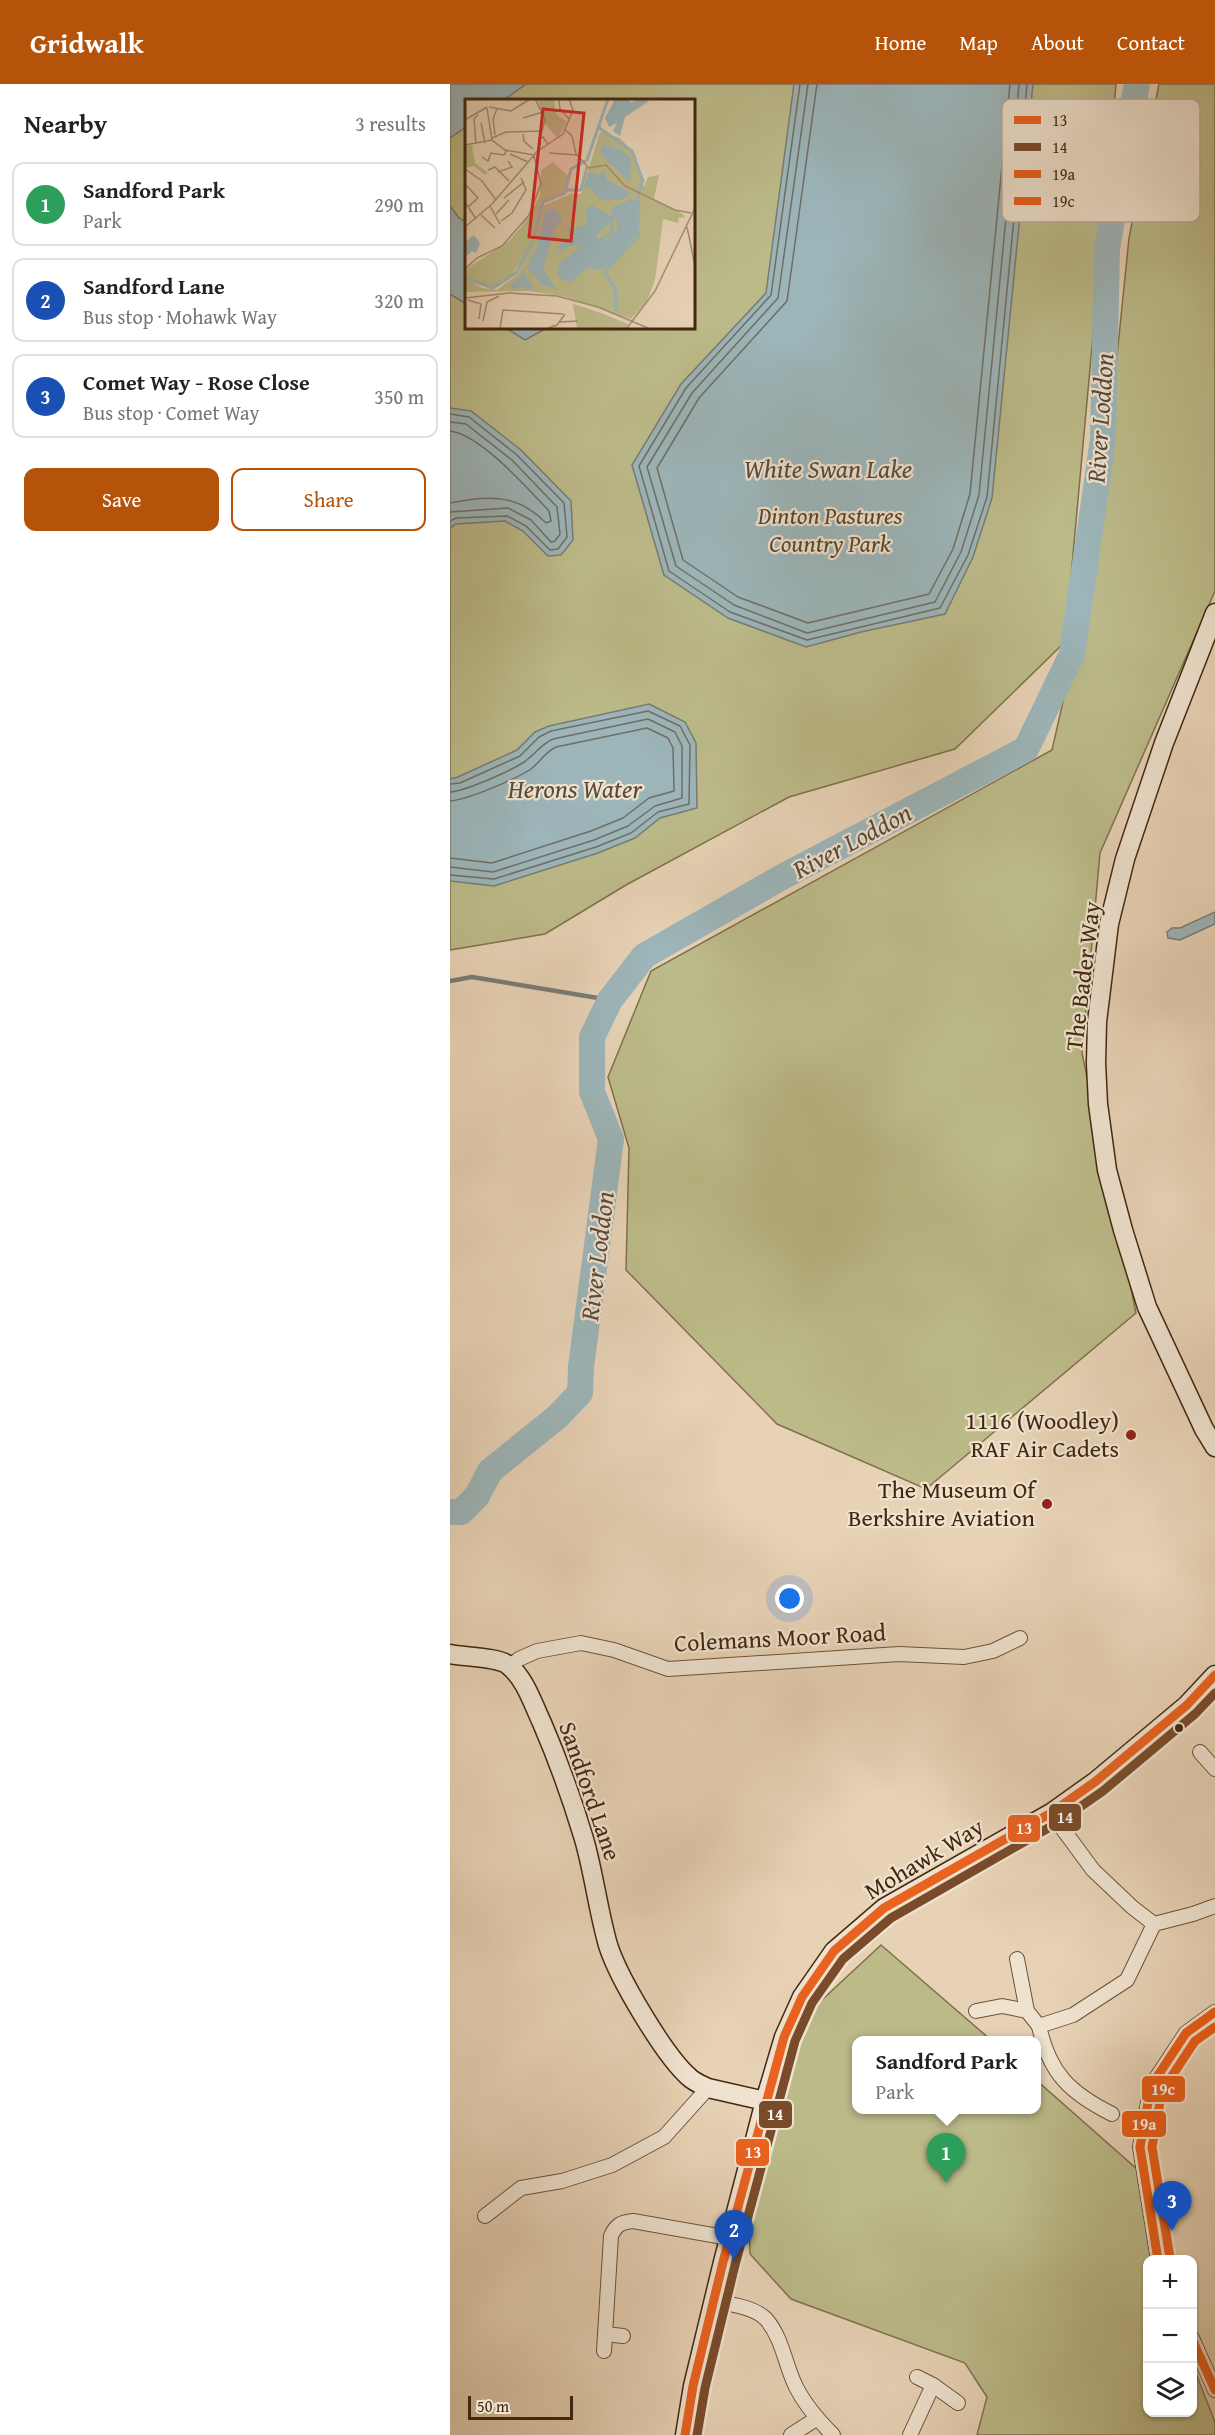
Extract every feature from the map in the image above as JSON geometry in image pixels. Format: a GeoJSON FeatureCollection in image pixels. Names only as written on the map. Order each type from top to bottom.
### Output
{"type":"FeatureCollection","features":[{"type":"Feature","properties":{"kind":"street","name":"The Bader Way"},"geometry":{"type":"LineString","coordinates":[[1215,613],[1164,743],[1125,859],[1108,935],[1097,1022],[1096,1063],[1098,1104],[1107,1170],[1147,1307],[1204,1429],[1215,1447]]}},
{"type":"Feature","properties":{"kind":"street","name":"Colemans Moor Road"},"geometry":{"type":"LineString","coordinates":[[511,1666],[519,1659],[537,1651],[581,1643],[614,1650],[668,1669],[899,1654],[964,1657],[993,1651],[1020,1638]]}},
{"type":"Feature","properties":{"kind":"street"},"geometry":{"type":"LineString","coordinates":[[450,1654],[503,1661],[511,1666]]}},
{"type":"Feature","properties":{"kind":"street","name":"Sandford Lane"},"geometry":{"type":"LineString","coordinates":[[511,1666],[524,1684],[556,1756],[594,1875],[608,1946],[631,1994],[668,2052],[689,2077],[708,2088],[765,2101]]}},
{"type":"Feature","properties":{"kind":"street","name":"Mohawk Way"},"geometry":{"type":"LineString","coordinates":[[685,2435],[693,2386],[765,2101],[790,2019],[802,1997],[834,1952],[892,1903],[1052,1813],[1096,1781],[1187,1705],[1215,1675]]}},
{"type":"Feature","properties":{"kind":"street"},"geometry":{"type":"LineString","coordinates":[[1200,1752],[1215,1769]]}},
{"type":"Feature","properties":{"kind":"street"},"geometry":{"type":"LineString","coordinates":[[1052,1813],[1093,1870],[1132,1907],[1154,1924]]}},
{"type":"Feature","properties":{"kind":"street"},"geometry":{"type":"LineString","coordinates":[[1154,1924],[1215,1906]]}},
{"type":"Feature","properties":{"kind":"street"},"geometry":{"type":"LineString","coordinates":[[1039,2026],[1073,2015],[1127,1980],[1154,1924]]}},
{"type":"Feature","properties":{"kind":"street"},"geometry":{"type":"LineString","coordinates":[[1017,1959],[1027,2011],[1039,2026],[1043,2046],[1059,2076],[1084,2100],[1112,2114]]}},
{"type":"Feature","properties":{"kind":"street"},"geometry":{"type":"LineString","coordinates":[[976,2011],[1002,2006],[1027,2011]]}},
{"type":"Feature","properties":{"kind":"street"},"geometry":{"type":"LineString","coordinates":[[1157,2255],[1140,2147],[1151,2086],[1186,2032],[1215,2012]]}},
{"type":"Feature","properties":{"kind":"street"},"geometry":{"type":"LineString","coordinates":[[485,2216],[521,2187],[562,2181],[612,2165],[664,2137],[708,2088]]}},
{"type":"Feature","properties":{"kind":"street"},"geometry":{"type":"LineString","coordinates":[[604,2351],[611,2236],[615,2227],[622,2222],[633,2221],[729,2238]]}},
{"type":"Feature","properties":{"kind":"street"},"geometry":{"type":"LineString","coordinates":[[714,2301],[743,2307],[765,2318],[785,2354],[795,2386],[816,2419],[833,2435]]}},
{"type":"Feature","properties":{"kind":"street"},"geometry":{"type":"LineString","coordinates":[[605,2334],[623,2336]]}},
{"type":"Feature","properties":{"kind":"street"},"geometry":{"type":"LineString","coordinates":[[1197,2347],[1212,2374],[1215,2390]]}},
{"type":"Feature","properties":{"kind":"street"},"geometry":{"type":"LineString","coordinates":[[917,2377],[933,2385],[958,2403]]}},
{"type":"Feature","properties":{"kind":"street"},"geometry":{"type":"LineString","coordinates":[[910,2435],[933,2385]]}},
{"type":"Feature","properties":{"kind":"street"},"geometry":{"type":"LineString","coordinates":[[791,2435],[816,2419]]}},
{"type":"Feature","properties":{"kind":"green space","name":"Dinton Pastures Country Park"},"geometry":{"type":"Polygon","coordinates":[[[450,84],[1116,84],[1115,99],[1002,99],[1002,222],[1103,222],[1065,642],[955,749],[789,797],[626,885],[545,934],[450,950],[450,84]]]}},
{"type":"Feature","properties":{"kind":"green space"},"geometry":{"type":"Polygon","coordinates":[[[1159,84],[1215,84],[1215,591],[1100,853],[1082,1053],[1136,1313],[926,1489],[777,1424],[626,1270],[629,1148],[608,1077],[651,971],[1052,750],[1097,552],[1132,222],[1200,222],[1200,99],[1156,99],[1159,84]]]}},
{"type":"Feature","properties":{"kind":"green space"},"geometry":{"type":"Polygon","coordinates":[[[881,1945],[986,2036],[852,2036],[852,2114],[1041,2114],[1041,2084],[1138,2170],[1150,2255],[1143,2255],[1143,2417],[1197,2417],[1197,2376],[1215,2422],[1215,2435],[977,2435],[987,2397],[965,2363],[791,2299],[750,2254],[748,2197],[809,2012],[881,1945]]]}},
{"type":"Feature","properties":{"kind":"water"},"geometry":{"type":"Polygon","coordinates":[[[450,84],[526,84],[505,99],[465,99],[465,128],[450,138],[450,84]]]}},
{"type":"Feature","properties":{"kind":"water","name":"White Swan Lake"},"geometry":{"type":"Polygon","coordinates":[[[794,84],[1033,84],[1032,99],[1002,99],[1002,222],[1019,222],[992,498],[973,557],[945,614],[861,632],[806,647],[728,618],[664,575],[632,465],[681,384],[766,293],[794,84]]]}},
{"type":"Feature","properties":{"kind":"water"},"geometry":{"type":"Polygon","coordinates":[[[450,206],[459,218],[465,221],[465,303],[450,294],[450,206]]]}},
{"type":"Feature","properties":{"kind":"water"},"geometry":{"type":"Polygon","coordinates":[[[506,328],[547,328],[525,340],[506,328]]]}},
{"type":"Feature","properties":{"kind":"water"},"geometry":{"type":"Polygon","coordinates":[[[450,408],[471,411],[521,450],[571,501],[573,540],[561,555],[548,556],[523,531],[505,521],[456,524],[450,528],[450,408]]]}},
{"type":"Feature","properties":{"kind":"water","name":"Herons Water"},"geometry":{"type":"Polygon","coordinates":[[[649,704],[685,722],[696,743],[697,808],[660,818],[635,838],[598,853],[494,886],[450,881],[450,779],[517,750],[535,732],[549,726],[649,704]]]}},
{"type":"Feature","properties":{"kind":"water"},"geometry":{"type":"Polygon","coordinates":[[[1215,912],[1215,924],[1180,940],[1168,938],[1167,932],[1172,928],[1180,928],[1215,912]]]}},
{"type":"Feature","properties":{"kind":"waterway","name":"River Loddon"},"geometry":{"type":"LineString","coordinates":[[1134,99],[1137,84]]}},
{"type":"Feature","properties":{"kind":"waterway","name":"River Loddon"},"geometry":{"type":"LineString","coordinates":[[450,1512],[461,1512],[477,1496],[490,1471],[557,1417],[580,1393],[581,1367],[611,1139],[592,1092],[592,1037],[610,1000],[644,956],[782,877],[1026,749],[1072,654],[1103,439],[1107,248],[1112,222]]}},
{"type":"Feature","properties":{"kind":"waterway"},"geometry":{"type":"LineString","coordinates":[[450,981],[472,977],[610,1000]]}},
{"type":"Feature","properties":{"kind":"transit line","name":"13"},"geometry":{"type":"LineString","coordinates":[[685,2435],[693,2386],[723,2262],[784,2037],[802,1997],[834,1951],[884,1908],[1051,1813],[1096,1781],[1187,1705],[1215,1675]]}},
{"type":"Feature","properties":{"kind":"transit line","name":"14"},"geometry":{"type":"LineString","coordinates":[[697,2435],[705,2388],[735,2265],[795,2041],[812,2003],[843,1959],[891,1918],[1057,1823],[1103,1791],[1195,1714],[1215,1693]]}},
{"type":"Feature","properties":{"kind":"transit line","name":"19a"},"geometry":{"type":"LineString","coordinates":[[1157,2255],[1140,2147],[1151,2086],[1186,2033],[1215,2012]]}},
{"type":"Feature","properties":{"kind":"transit line","name":"19c"},"geometry":{"type":"LineString","coordinates":[[1170,2255],[1152,2147],[1162,2091],[1195,2041],[1215,2027]]}},
{"type":"Feature","properties":{"kind":"transit line","name":"19a"},"geometry":{"type":"LineString","coordinates":[[1197,2350],[1215,2390]]}},
{"type":"Feature","properties":{"kind":"place","name":"1116 (Woodley) RAF Air Cadets"},"geometry":{"type":"Point","coordinates":[1131,1435]}},
{"type":"Feature","properties":{"kind":"place","name":"The Museum Of Berkshire Aviation"},"geometry":{"type":"Point","coordinates":[1047,1504]}},
{"type":"Feature","properties":{"kind":"place","name":"Sandford Park"},"geometry":{"type":"Point","coordinates":[946,2183]}},
{"type":"Feature","properties":{"kind":"place","name":"Comet Way - Rose Close"},"geometry":{"type":"Point","coordinates":[1172,2231]}},
{"type":"Feature","properties":{"kind":"place","name":"Sandford Lane"},"geometry":{"type":"Point","coordinates":[734,2260]}}]}
